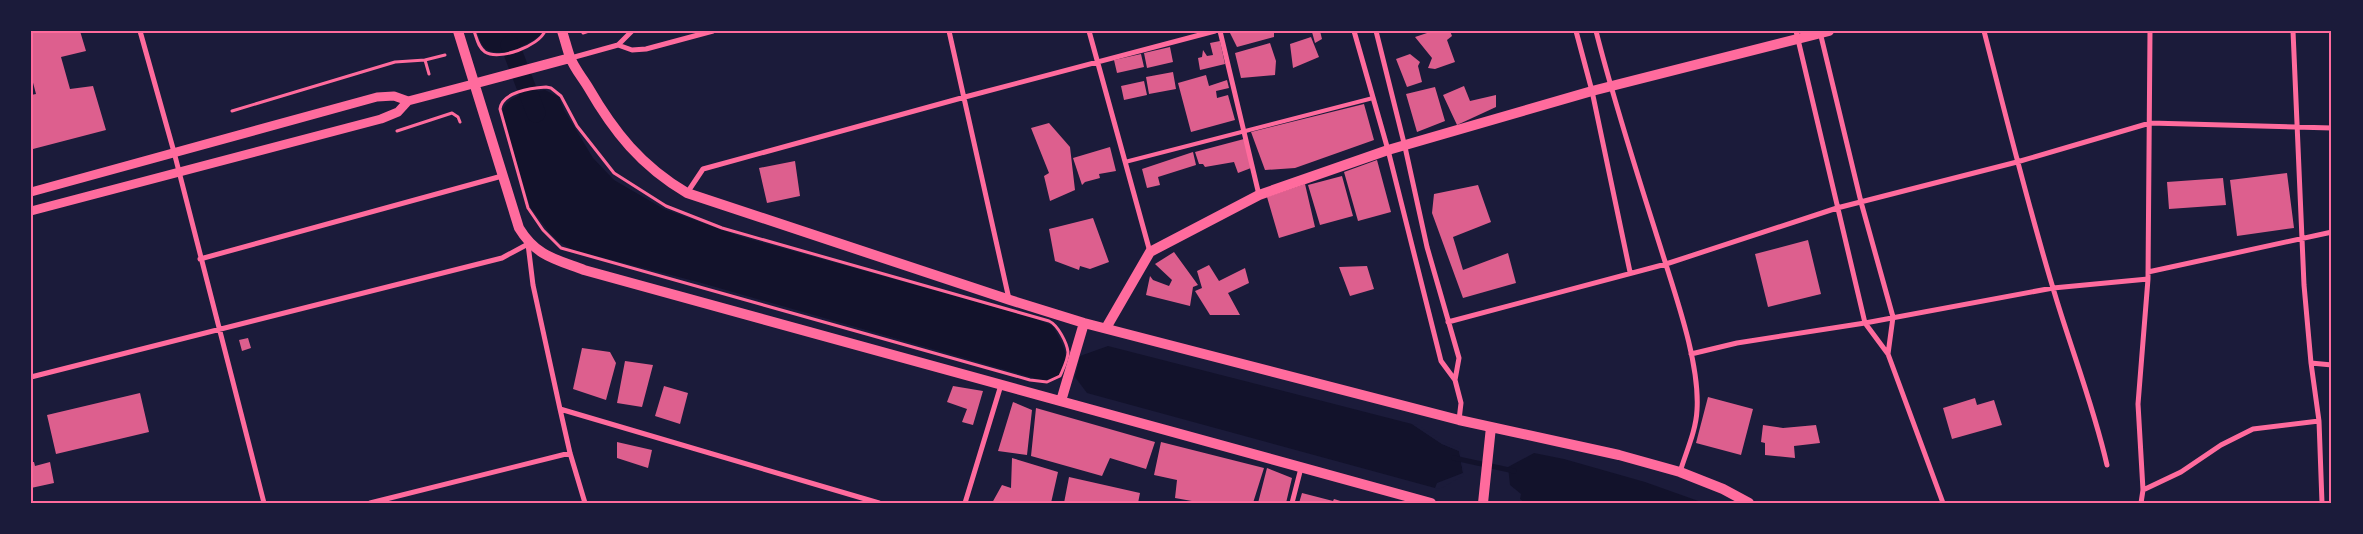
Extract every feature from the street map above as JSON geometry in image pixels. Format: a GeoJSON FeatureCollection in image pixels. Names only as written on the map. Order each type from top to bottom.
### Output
{"type":"FeatureCollection","features":[{"type":"Feature","properties":{"kind":"main road"},"geometry":{"type":"LineString","coordinates":[[458,31],[519,228],[528,244],[545,256],[584,270],[1431,503]]}},
{"type":"Feature","properties":{"kind":"main road"},"geometry":{"type":"LineString","coordinates":[[562,31],[570,58],[623,140],[641,161],[666,181],[687,193],[1084,323],[1459,420],[1490,432],[1611,453],[1680,472],[1723,489],[1749,503]]}},
{"type":"Feature","properties":{"kind":"main road"},"geometry":{"type":"LineString","coordinates":[[1106,328],[1150,252],[1259,196],[1388,150],[1405,147],[1592,91],[1797,35],[1823,32]]}},
{"type":"Feature","properties":{"kind":"main road"},"geometry":{"type":"LineString","coordinates":[[473,84],[570,58]]}},
{"type":"Feature","properties":{"kind":"main road"},"geometry":{"type":"LineString","coordinates":[[1061,401],[1084,323]]}},
{"type":"Feature","properties":{"kind":"main road"},"geometry":{"type":"LineString","coordinates":[[1483,499],[1490,432]]}},
{"type":"Feature","properties":{"kind":"street"},"geometry":{"type":"LineString","coordinates":[[140,31],[174,152],[264,503]]}},
{"type":"Feature","properties":{"kind":"street"},"geometry":{"type":"LineString","coordinates":[[570,58],[618,45],[632,31]]}},
{"type":"Feature","properties":{"kind":"street"},"geometry":{"type":"LineString","coordinates":[[618,45],[638,50],[712,31]]}},
{"type":"Feature","properties":{"kind":"street"},"geometry":{"type":"LineString","coordinates":[[949,31],[1010,300]]}},
{"type":"Feature","properties":{"kind":"street"},"geometry":{"type":"LineString","coordinates":[[1089,31],[1096,62],[1150,252]]}},
{"type":"Feature","properties":{"kind":"street"},"geometry":{"type":"LineString","coordinates":[[687,193],[703,169],[1216,31]]}},
{"type":"Feature","properties":{"kind":"street"},"geometry":{"type":"LineString","coordinates":[[1220,31],[1259,196]]}},
{"type":"Feature","properties":{"kind":"street"},"geometry":{"type":"LineString","coordinates":[[1354,31],[1388,150],[1441,361],[1455,380],[1461,403],[1459,420]]}},
{"type":"Feature","properties":{"kind":"street"},"geometry":{"type":"LineString","coordinates":[[1376,31],[1405,147],[1426,247],[1459,358],[1455,380]]}},
{"type":"Feature","properties":{"kind":"street"},"geometry":{"type":"LineString","coordinates":[[1576,31],[1592,91],[1630,272]]}},
{"type":"Feature","properties":{"kind":"street"},"geometry":{"type":"LineString","coordinates":[[1596,31],[1610,86],[1666,264],[1691,354],[1697,410],[1693,432],[1680,472]]}},
{"type":"Feature","properties":{"kind":"street"},"geometry":{"type":"LineString","coordinates":[[1984,31],[2017,162],[2053,288],[2096,419],[2107,465]]}},
{"type":"Feature","properties":{"kind":"street"},"geometry":{"type":"LineString","coordinates":[[2141,503],[2143,490],[2138,404],[2148,279],[2150,31]]}},
{"type":"Feature","properties":{"kind":"street"},"geometry":{"type":"LineString","coordinates":[[2293,31],[2302,238],[2311,363],[2318,421],[2322,503]]}},
{"type":"Feature","properties":{"kind":"street"},"geometry":{"type":"LineString","coordinates":[[1823,32],[1861,202],[1893,317],[1888,354]]}},
{"type":"Feature","properties":{"kind":"street"},"geometry":{"type":"LineString","coordinates":[[1797,35],[1865,323],[1888,354],[1943,503]]}},
{"type":"Feature","properties":{"kind":"street"},"geometry":{"type":"LineString","coordinates":[[31,211],[390,116],[408,101],[473,84]]}},
{"type":"Feature","properties":{"kind":"street"},"geometry":{"type":"LineString","coordinates":[[31,192],[386,96],[394,96],[408,101]]}},
{"type":"Feature","properties":{"kind":"street"},"geometry":{"type":"LineString","coordinates":[[1448,322],[1630,272],[1666,264],[1837,208],[2017,162],[2150,123],[2332,128]]}},
{"type":"Feature","properties":{"kind":"street"},"geometry":{"type":"LineString","coordinates":[[200,259],[502,176]]}},
{"type":"Feature","properties":{"kind":"street"},"geometry":{"type":"LineString","coordinates":[[2148,272],[2332,232]]}},
{"type":"Feature","properties":{"kind":"street"},"geometry":{"type":"LineString","coordinates":[[31,377],[502,258],[528,244],[533,285],[560,409],[570,453],[585,503]]}},
{"type":"Feature","properties":{"kind":"street"},"geometry":{"type":"LineString","coordinates":[[1691,354],[1737,343],[1865,323],[2053,288],[2148,279]]}},
{"type":"Feature","properties":{"kind":"street"},"geometry":{"type":"LineString","coordinates":[[2311,363],[2332,365]]}},
{"type":"Feature","properties":{"kind":"street"},"geometry":{"type":"LineString","coordinates":[[965,503],[1001,384]]}},
{"type":"Feature","properties":{"kind":"street"},"geometry":{"type":"LineString","coordinates":[[560,409],[878,503]]}},
{"type":"Feature","properties":{"kind":"street"},"geometry":{"type":"LineString","coordinates":[[2143,490],[2181,472],[2222,445],[2253,429],[2318,421]]}},
{"type":"Feature","properties":{"kind":"street"},"geometry":{"type":"LineString","coordinates":[[370,503],[570,453]]}},
{"type":"Feature","properties":{"kind":"street"},"geometry":{"type":"LineString","coordinates":[[1292,503],[1301,468]]}},
{"type":"Feature","properties":{"kind":"lane"},"geometry":{"type":"LineString","coordinates":[[1125,162],[1373,98]]}},
{"type":"Feature","properties":{"kind":"path"},"geometry":{"type":"LineString","coordinates":[[474,31],[482,50],[486,53],[499,55],[532,45],[542,38],[544,31]]}},
{"type":"Feature","properties":{"kind":"path"},"geometry":{"type":"LineString","coordinates":[[583,33],[589,31]]}},
{"type":"Feature","properties":{"kind":"path"},"geometry":{"type":"LineString","coordinates":[[232,111],[395,62],[425,60],[445,54]]}},
{"type":"Feature","properties":{"kind":"path"},"geometry":{"type":"LineString","coordinates":[[425,60],[429,74]]}},
{"type":"Feature","properties":{"kind":"path"},"geometry":{"type":"LineString","coordinates":[[557,92],[546,87],[520,92],[506,98],[500,106],[528,208],[543,230],[561,248],[1030,380],[1047,382]]}},
{"type":"Feature","properties":{"kind":"path"},"geometry":{"type":"LineString","coordinates":[[397,131],[452,114],[458,117],[460,122]]}},
{"type":"Feature","properties":{"kind":"shaded area"},"geometry":{"type":"Polygon","coordinates":[[[477,31],[540,31],[541,34],[515,49],[491,52],[480,41],[477,31]]]}},
{"type":"Feature","properties":{"kind":"shaded area"},"geometry":{"type":"Polygon","coordinates":[[[545,90],[559,97],[564,110],[593,158],[614,180],[664,209],[739,236],[1034,318],[1053,326],[1065,350],[1066,363],[1064,369],[1059,375],[1044,381],[698,282],[573,250],[559,242],[549,232],[530,207],[502,113],[504,107],[513,98],[526,93],[545,90]]]}},
{"type":"Feature","properties":{"kind":"shaded area"},"geometry":{"type":"Polygon","coordinates":[[[1108,346],[1412,424],[1442,444],[1459,451],[1463,473],[1435,488],[1087,393],[1075,377],[1080,356],[1108,346]]]}},
{"type":"Feature","properties":{"kind":"shaded area"},"geometry":{"type":"Polygon","coordinates":[[[1534,453],[1564,459],[1645,482],[1704,503],[1525,503],[1520,499],[1521,494],[1510,485],[1508,467],[1534,453]]]}},
{"type":"Feature","properties":{"kind":"pier"},"geometry":{"type":"Polygon","coordinates":[[[1412,424],[1418,425],[1443,442],[1460,449],[1464,475],[1440,489],[1435,488],[1437,483],[1463,473],[1459,451],[1442,444],[1412,424]]]}},
{"type":"Feature","properties":{"kind":"building"},"geometry":{"type":"Polygon","coordinates":[[[31,31],[80,31],[86,51],[61,57],[70,89],[93,86],[106,130],[33,149],[31,95],[36,94],[31,75],[31,31]]]}},
{"type":"Feature","properties":{"kind":"building"},"geometry":{"type":"Polygon","coordinates":[[[1229,31],[1274,31],[1274,37],[1237,47],[1229,31]]]}},
{"type":"Feature","properties":{"kind":"building"},"geometry":{"type":"Polygon","coordinates":[[[1309,31],[1320,31],[1322,39],[1315,43],[1312,32],[1310,33],[1309,31]]]}},
{"type":"Feature","properties":{"kind":"building"},"geometry":{"type":"Polygon","coordinates":[[[1433,31],[1450,31],[1452,36],[1447,40],[1455,62],[1435,69],[1428,68],[1432,58],[1415,37],[1433,31]]]}},
{"type":"Feature","properties":{"kind":"building"},"geometry":{"type":"Polygon","coordinates":[[[1311,37],[1319,57],[1293,68],[1290,44],[1311,37]]]}},
{"type":"Feature","properties":{"kind":"building"},"geometry":{"type":"Polygon","coordinates":[[[1220,41],[1225,64],[1200,70],[1198,58],[1202,57],[1203,50],[1207,56],[1213,55],[1210,43],[1220,41]]]}},
{"type":"Feature","properties":{"kind":"building"},"geometry":{"type":"Polygon","coordinates":[[[1270,43],[1276,61],[1275,75],[1241,78],[1235,53],[1270,43]]]}},
{"type":"Feature","properties":{"kind":"building"},"geometry":{"type":"Polygon","coordinates":[[[1170,47],[1173,62],[1147,68],[1144,53],[1170,47]]]}},
{"type":"Feature","properties":{"kind":"building"},"geometry":{"type":"Polygon","coordinates":[[[1141,54],[1144,67],[1117,73],[1114,60],[1141,54]]]}},
{"type":"Feature","properties":{"kind":"building"},"geometry":{"type":"Polygon","coordinates":[[[1410,54],[1420,62],[1418,66],[1422,82],[1407,87],[1396,59],[1410,54]]]}},
{"type":"Feature","properties":{"kind":"building"},"geometry":{"type":"Polygon","coordinates":[[[1173,72],[1176,89],[1149,94],[1146,77],[1173,72]]]}},
{"type":"Feature","properties":{"kind":"building"},"geometry":{"type":"Polygon","coordinates":[[[1206,75],[1209,86],[1227,80],[1229,88],[1216,91],[1217,98],[1228,95],[1235,120],[1191,132],[1178,83],[1206,75]]]}},
{"type":"Feature","properties":{"kind":"building"},"geometry":{"type":"Polygon","coordinates":[[[1144,81],[1147,95],[1124,100],[1121,86],[1144,81]]]}},
{"type":"Feature","properties":{"kind":"building"},"geometry":{"type":"Polygon","coordinates":[[[1464,86],[1470,101],[1496,95],[1496,107],[1457,125],[1443,95],[1464,86]]]}},
{"type":"Feature","properties":{"kind":"building"},"geometry":{"type":"Polygon","coordinates":[[[1435,87],[1445,121],[1417,132],[1406,94],[1435,87]]]}},
{"type":"Feature","properties":{"kind":"building"},"geometry":{"type":"Polygon","coordinates":[[[1364,104],[1374,140],[1295,168],[1265,170],[1251,132],[1364,104]]]}},
{"type":"Feature","properties":{"kind":"building"},"geometry":{"type":"Polygon","coordinates":[[[1049,123],[1070,147],[1075,190],[1050,201],[1044,176],[1049,173],[1031,128],[1049,123]]]}},
{"type":"Feature","properties":{"kind":"building"},"geometry":{"type":"Polygon","coordinates":[[[1244,139],[1251,168],[1238,173],[1234,162],[1205,167],[1203,164],[1199,164],[1195,152],[1244,139]]]}},
{"type":"Feature","properties":{"kind":"building"},"geometry":{"type":"Polygon","coordinates":[[[1110,147],[1116,171],[1099,174],[1100,178],[1085,182],[1082,185],[1073,158],[1110,147]]]}},
{"type":"Feature","properties":{"kind":"building"},"geometry":{"type":"Polygon","coordinates":[[[1193,152],[1196,165],[1158,177],[1160,185],[1147,188],[1142,169],[1193,152]]]}},
{"type":"Feature","properties":{"kind":"building"},"geometry":{"type":"Polygon","coordinates":[[[1377,160],[1391,212],[1358,221],[1344,172],[1377,160]]]}},
{"type":"Feature","properties":{"kind":"building"},"geometry":{"type":"Polygon","coordinates":[[[795,161],[800,196],[767,203],[759,168],[795,161]]]}},
{"type":"Feature","properties":{"kind":"building"},"geometry":{"type":"Polygon","coordinates":[[[2287,173],[2294,228],[2237,236],[2230,180],[2287,173]]]}},
{"type":"Feature","properties":{"kind":"building"},"geometry":{"type":"Polygon","coordinates":[[[1342,176],[1353,216],[1320,225],[1308,185],[1342,176]]]}},
{"type":"Feature","properties":{"kind":"building"},"geometry":{"type":"Polygon","coordinates":[[[2223,178],[2226,205],[2169,209],[2167,182],[2223,178]]]}},
{"type":"Feature","properties":{"kind":"building"},"geometry":{"type":"Polygon","coordinates":[[[1305,184],[1315,227],[1279,238],[1267,197],[1305,184]]]}},
{"type":"Feature","properties":{"kind":"building"},"geometry":{"type":"Polygon","coordinates":[[[1478,185],[1491,222],[1453,237],[1463,270],[1508,253],[1516,283],[1463,298],[1432,213],[1434,194],[1478,185]]]}},
{"type":"Feature","properties":{"kind":"building"},"geometry":{"type":"Polygon","coordinates":[[[1093,218],[1109,262],[1090,269],[1080,266],[1079,270],[1055,261],[1049,229],[1093,218]]]}},
{"type":"Feature","properties":{"kind":"building"},"geometry":{"type":"Polygon","coordinates":[[[1808,240],[1821,294],[1768,307],[1755,254],[1808,240]]]}},
{"type":"Feature","properties":{"kind":"building"},"geometry":{"type":"Polygon","coordinates":[[[1174,252],[1198,285],[1193,287],[1190,306],[1146,295],[1150,276],[1153,280],[1169,286],[1172,280],[1155,264],[1174,252]]]}},
{"type":"Feature","properties":{"kind":"building"},"geometry":{"type":"Polygon","coordinates":[[[1209,265],[1219,281],[1245,268],[1249,283],[1228,293],[1240,315],[1210,315],[1195,291],[1202,288],[1197,271],[1209,265]]]}},
{"type":"Feature","properties":{"kind":"building"},"geometry":{"type":"Polygon","coordinates":[[[1367,266],[1374,289],[1350,296],[1339,267],[1367,266]]]}},
{"type":"Feature","properties":{"kind":"building"},"geometry":{"type":"Polygon","coordinates":[[[248,338],[251,348],[242,351],[239,340],[248,338]]]}},
{"type":"Feature","properties":{"kind":"building"},"geometry":{"type":"Polygon","coordinates":[[[582,348],[610,352],[616,363],[606,400],[573,389],[582,348]]]}},
{"type":"Feature","properties":{"kind":"building"},"geometry":{"type":"Polygon","coordinates":[[[625,361],[653,365],[642,407],[617,403],[625,361]]]}},
{"type":"Feature","properties":{"kind":"building"},"geometry":{"type":"Polygon","coordinates":[[[664,386],[688,393],[680,424],[655,416],[664,386]]]}},
{"type":"Feature","properties":{"kind":"building"},"geometry":{"type":"Polygon","coordinates":[[[953,386],[983,391],[973,425],[962,422],[967,409],[947,402],[953,386]]]}},
{"type":"Feature","properties":{"kind":"building"},"geometry":{"type":"Polygon","coordinates":[[[140,393],[149,432],[56,454],[47,415],[140,393]]]}},
{"type":"Feature","properties":{"kind":"building"},"geometry":{"type":"Polygon","coordinates":[[[1708,397],[1753,409],[1741,455],[1696,443],[1708,397]]]}},
{"type":"Feature","properties":{"kind":"building"},"geometry":{"type":"Polygon","coordinates":[[[1975,398],[1977,405],[1994,400],[2002,425],[1952,439],[1943,408],[1975,398]]]}},
{"type":"Feature","properties":{"kind":"building"},"geometry":{"type":"Polygon","coordinates":[[[1013,402],[1032,410],[1027,455],[998,451],[1013,402]]]}},
{"type":"Feature","properties":{"kind":"building"},"geometry":{"type":"Polygon","coordinates":[[[1036,408],[1155,442],[1146,469],[1110,458],[1102,476],[1031,456],[1036,408]]]}},
{"type":"Feature","properties":{"kind":"building"},"geometry":{"type":"Polygon","coordinates":[[[1763,425],[1783,428],[1816,425],[1820,443],[1794,446],[1795,458],[1765,455],[1765,443],[1761,442],[1763,425]]]}},
{"type":"Feature","properties":{"kind":"building"},"geometry":{"type":"Polygon","coordinates":[[[617,442],[652,450],[648,468],[617,458],[617,442]]]}},
{"type":"Feature","properties":{"kind":"building"},"geometry":{"type":"Polygon","coordinates":[[[1161,442],[1264,468],[1253,503],[1203,503],[1175,498],[1177,480],[1154,475],[1161,442]]]}},
{"type":"Feature","properties":{"kind":"building"},"geometry":{"type":"Polygon","coordinates":[[[1012,458],[1058,472],[1051,503],[992,503],[1002,485],[1011,488],[1012,458]]]}},
{"type":"Feature","properties":{"kind":"building"},"geometry":{"type":"Polygon","coordinates":[[[31,462],[34,462],[35,466],[50,462],[54,483],[31,488],[31,462]]]}},
{"type":"Feature","properties":{"kind":"building"},"geometry":{"type":"Polygon","coordinates":[[[1267,468],[1292,478],[1286,503],[1258,503],[1267,468]]]}},
{"type":"Feature","properties":{"kind":"building"},"geometry":{"type":"Polygon","coordinates":[[[1069,477],[1140,493],[1138,503],[1064,503],[1069,477]]]}},
{"type":"Feature","properties":{"kind":"building"},"geometry":{"type":"Polygon","coordinates":[[[1302,493],[1333,501],[1334,499],[1347,503],[1299,503],[1302,493]]]}},
{"type":"Feature","properties":{"kind":"waterway"},"geometry":{"type":"LineString","coordinates":[[510,45],[536,113]]}},
{"type":"Feature","properties":{"kind":"waterway"},"geometry":{"type":"LineString","coordinates":[[1454,458],[1514,471]]}}]}
